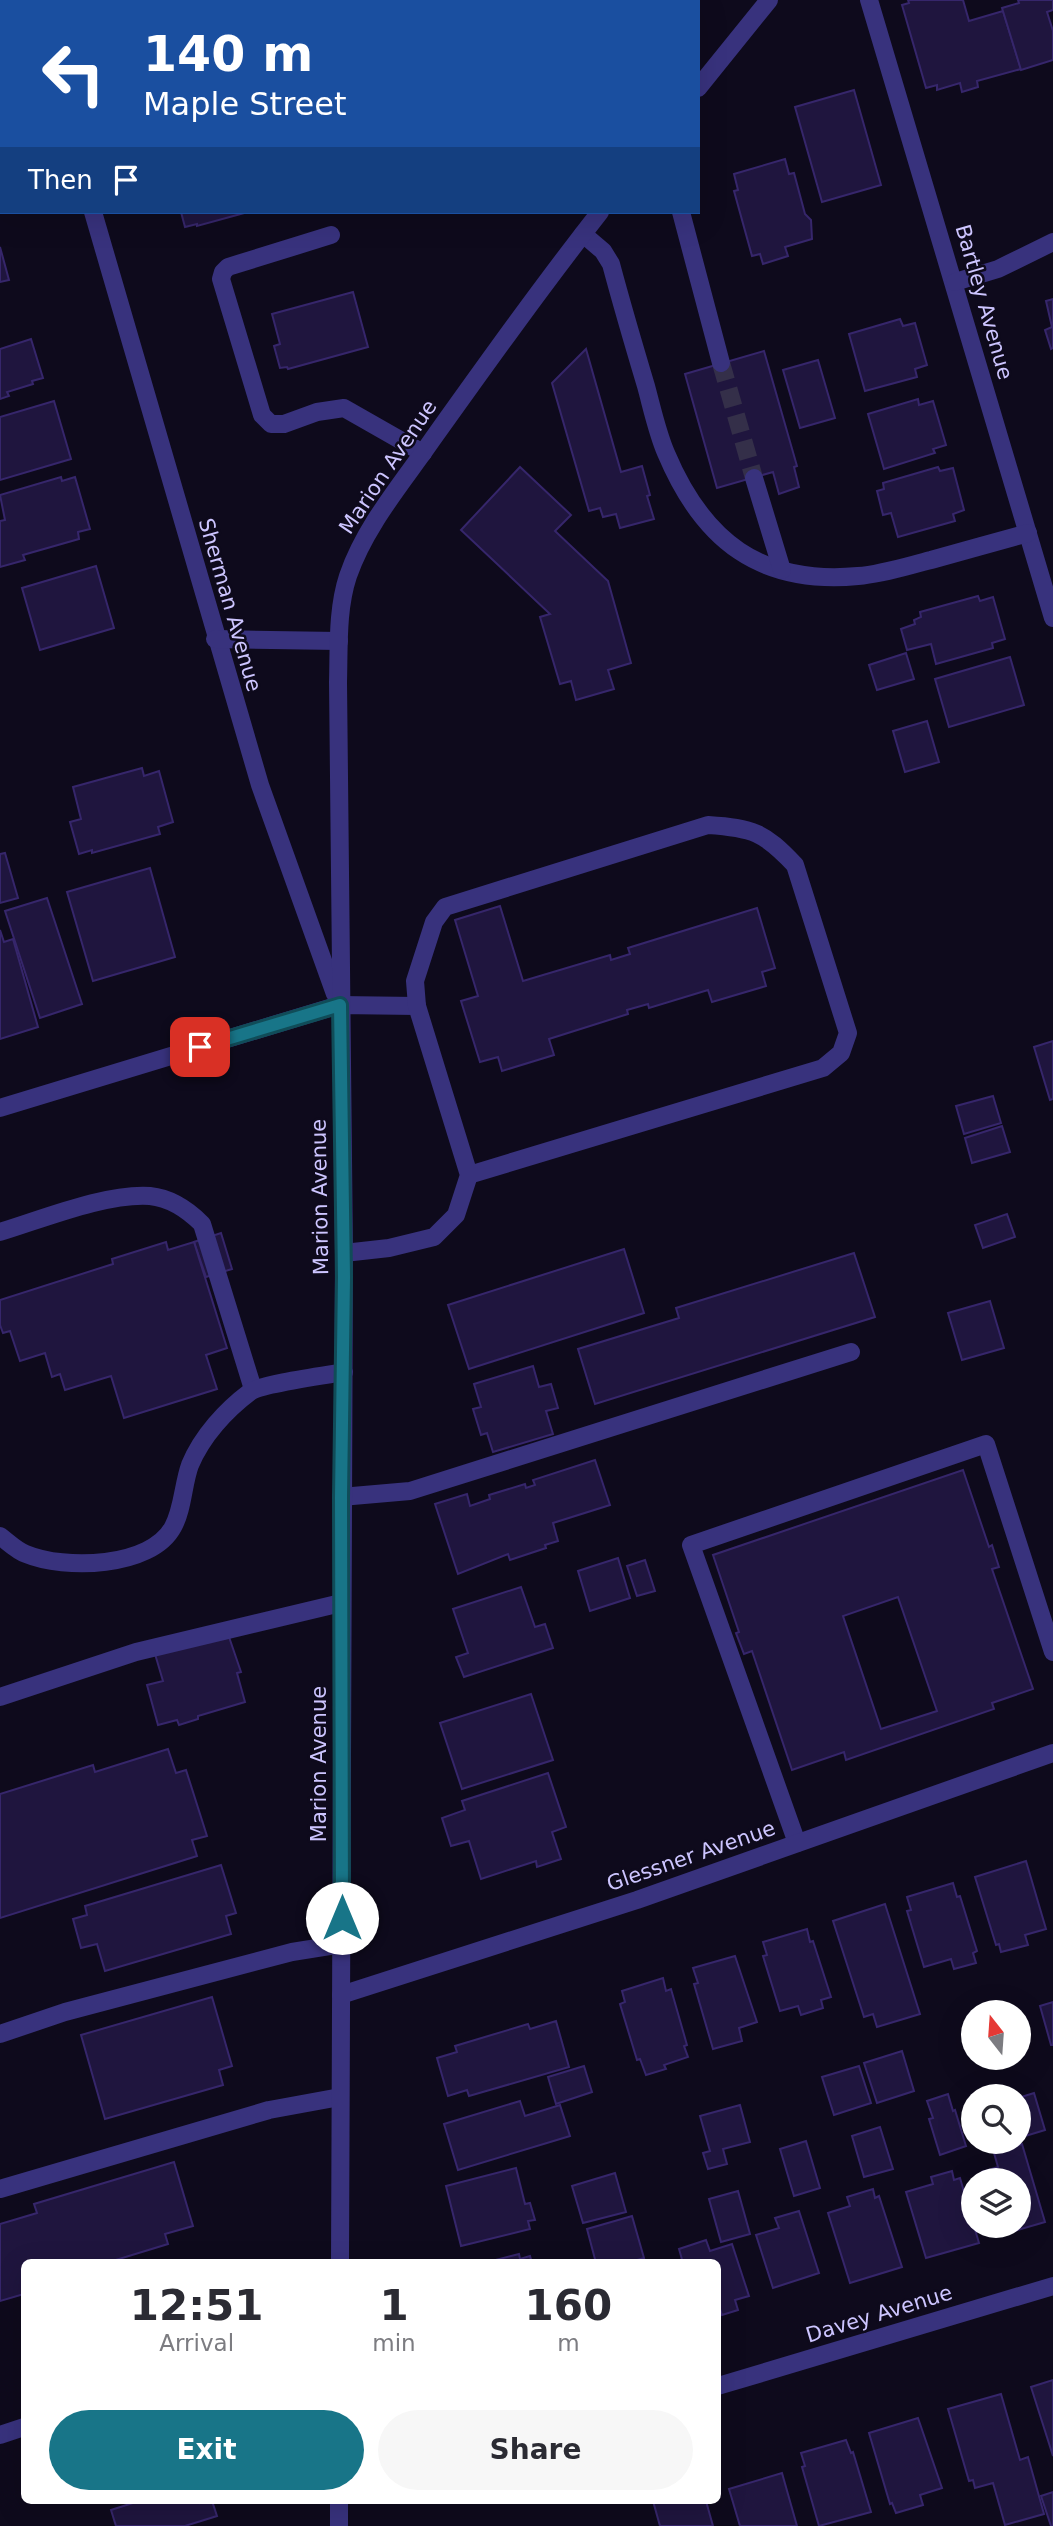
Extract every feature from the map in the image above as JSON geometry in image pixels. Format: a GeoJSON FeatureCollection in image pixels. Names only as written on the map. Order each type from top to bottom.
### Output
{"type":"FeatureCollection","features":[{"type":"Feature","properties":{"kind":"street"},"geometry":{"type":"LineString","coordinates":[[700,86],[769,0]]}},
{"type":"Feature","properties":{"kind":"street","name":"Bartley Avenue"},"geometry":{"type":"LineString","coordinates":[[869,0],[1053,618]]}},
{"type":"Feature","properties":{"kind":"street","name":"Sherman Avenue"},"geometry":{"type":"LineString","coordinates":[[94,214],[215,639],[260,785],[340,1005]]}},
{"type":"Feature","properties":{"kind":"street","name":"Marion Avenue"},"geometry":{"type":"LineString","coordinates":[[340,2259],[341,1497],[344,1372],[340,1005],[341,605],[360,547],[423,453],[598,214]]}},
{"type":"Feature","properties":{"kind":"street"},"geometry":{"type":"LineString","coordinates":[[682,214],[722,363]]}},
{"type":"Feature","properties":{"kind":"street"},"geometry":{"type":"LineString","coordinates":[[583,234],[603,251],[611,264],[665,452],[686,492],[710,527],[737,552],[765,566],[782,570],[829,577],[859,576],[889,571],[1028,533]]}},
{"type":"Feature","properties":{"kind":"street"},"geometry":{"type":"LineString","coordinates":[[331,235],[228,267],[223,272],[221,279],[262,415],[271,424],[284,424],[317,412],[344,408],[423,453]]}},
{"type":"Feature","properties":{"kind":"street"},"geometry":{"type":"LineString","coordinates":[[955,282],[999,269],[1053,242]]}},
{"type":"Feature","properties":{"kind":"street"},"geometry":{"type":"LineString","coordinates":[[754,478],[782,570]]}},
{"type":"Feature","properties":{"kind":"street"},"geometry":{"type":"LineString","coordinates":[[215,639],[339,640]]}},
{"type":"Feature","properties":{"kind":"street"},"geometry":{"type":"LineString","coordinates":[[344,1253],[389,1248],[434,1237],[456,1215],[469,1175],[417,1006],[415,981],[434,922],[445,907],[708,825],[746,828],[776,845],[795,865],[848,1032],[841,1054],[823,1068],[469,1175]]}},
{"type":"Feature","properties":{"kind":"street"},"geometry":{"type":"LineString","coordinates":[[0,1108],[340,1005],[417,1006]]}},
{"type":"Feature","properties":{"kind":"street"},"geometry":{"type":"LineString","coordinates":[[0,1232],[121,1198],[152,1196],[189,1211],[202,1224],[253,1389]]}},
{"type":"Feature","properties":{"kind":"street"},"geometry":{"type":"LineString","coordinates":[[341,1497],[410,1491],[851,1352]]}},
{"type":"Feature","properties":{"kind":"street"},"geometry":{"type":"LineString","coordinates":[[0,1536],[24,1554],[58,1563],[122,1559],[153,1548],[173,1527],[190,1465],[203,1441],[225,1414],[253,1389],[344,1372]]}},
{"type":"Feature","properties":{"kind":"street"},"geometry":{"type":"LineString","coordinates":[[797,1843],[691,1545],[986,1444],[1053,1652]]}},
{"type":"Feature","properties":{"kind":"street"},"geometry":{"type":"LineString","coordinates":[[0,1698],[136,1652],[341,1603]]}},
{"type":"Feature","properties":{"kind":"street","name":"Glessner Avenue"},"geometry":{"type":"LineString","coordinates":[[341,1994],[637,1900],[1053,1753]]}},
{"type":"Feature","properties":{"kind":"street"},"geometry":{"type":"LineString","coordinates":[[0,2034],[65,2012],[292,1952],[342,1944]]}},
{"type":"Feature","properties":{"kind":"street"},"geometry":{"type":"LineString","coordinates":[[0,2189],[269,2110],[340,2097]]}},
{"type":"Feature","properties":{"kind":"street","name":"Davey Avenue"},"geometry":{"type":"LineString","coordinates":[[721,2385],[1053,2286]]}},
{"type":"Feature","properties":{"kind":"street"},"geometry":{"type":"LineString","coordinates":[[0,2435],[21,2428]]}},
{"type":"Feature","properties":{"kind":"street"},"geometry":{"type":"LineString","coordinates":[[339,2504],[339,2526]]}},
{"type":"Feature","properties":{"kind":"building"},"geometry":{"type":"Polygon","coordinates":[[[908,0],[963,0],[969,21],[1003,11],[1021,69],[977,81],[978,87],[962,92],[960,83],[937,90],[937,85],[926,88],[902,5],[909,3],[908,0]]]}},
{"type":"Feature","properties":{"kind":"building"},"geometry":{"type":"Polygon","coordinates":[[[1018,0],[1053,0],[1053,10],[1047,12],[1053,31],[1053,60],[1021,70],[1002,8],[1019,3],[1018,0]]]}},
{"type":"Feature","properties":{"kind":"building"},"geometry":{"type":"Polygon","coordinates":[[[854,90],[881,185],[822,202],[795,107],[854,90]]]}},
{"type":"Feature","properties":{"kind":"building"},"geometry":{"type":"Polygon","coordinates":[[[785,159],[789,174],[794,173],[805,214],[811,220],[812,239],[785,247],[788,256],[763,264],[760,254],[752,256],[734,191],[738,190],[734,174],[785,159]]]}},
{"type":"Feature","properties":{"kind":"building"},"geometry":{"type":"Polygon","coordinates":[[[182,214],[241,214],[197,226],[185,227],[182,214]]]}},
{"type":"Feature","properties":{"kind":"building"},"geometry":{"type":"Polygon","coordinates":[[[0,247],[9,280],[0,282],[0,247]]]}},
{"type":"Feature","properties":{"kind":"building"},"geometry":{"type":"Polygon","coordinates":[[[353,292],[368,347],[288,369],[280,368],[274,346],[280,344],[272,314],[353,292]]]}},
{"type":"Feature","properties":{"kind":"building"},"geometry":{"type":"Polygon","coordinates":[[[1053,299],[1053,348],[1051,349],[1045,330],[1052,327],[1046,301],[1053,299]]]}},
{"type":"Feature","properties":{"kind":"building"},"geometry":{"type":"Polygon","coordinates":[[[900,319],[903,326],[915,323],[927,365],[915,369],[917,377],[865,391],[849,334],[900,319]]]}},
{"type":"Feature","properties":{"kind":"building"},"geometry":{"type":"Polygon","coordinates":[[[31,339],[43,378],[7,392],[9,396],[0,399],[0,349],[31,339]]]}},
{"type":"Feature","properties":{"kind":"building"},"geometry":{"type":"Polygon","coordinates":[[[586,349],[621,472],[642,466],[654,519],[620,528],[616,514],[603,517],[600,508],[589,511],[552,383],[586,349]]]}},
{"type":"Feature","properties":{"kind":"building"},"geometry":{"type":"Polygon","coordinates":[[[764,351],[797,466],[794,467],[799,487],[779,494],[773,472],[717,488],[685,374],[764,351]]]}},
{"type":"Feature","properties":{"kind":"building"},"geometry":{"type":"Polygon","coordinates":[[[818,360],[835,418],[800,428],[783,370],[818,360]]]}},
{"type":"Feature","properties":{"kind":"building"},"geometry":{"type":"Polygon","coordinates":[[[918,399],[919,405],[933,401],[946,445],[933,449],[935,453],[884,469],[868,414],[918,399]]]}},
{"type":"Feature","properties":{"kind":"building"},"geometry":{"type":"Polygon","coordinates":[[[54,401],[71,459],[0,480],[0,417],[54,401]]]}},
{"type":"Feature","properties":{"kind":"building"},"geometry":{"type":"Polygon","coordinates":[[[520,467],[571,515],[555,531],[608,581],[631,663],[608,670],[614,689],[576,700],[571,681],[560,684],[540,617],[550,614],[461,530],[520,467]]]}},
{"type":"Feature","properties":{"kind":"building"},"geometry":{"type":"Polygon","coordinates":[[[938,467],[940,471],[953,468],[964,510],[953,514],[955,521],[898,537],[891,513],[883,515],[877,491],[884,489],[883,483],[938,467]]]}},
{"type":"Feature","properties":{"kind":"building"},"geometry":{"type":"Polygon","coordinates":[[[61,477],[62,481],[75,477],[90,529],[78,532],[79,539],[23,555],[25,560],[0,567],[0,521],[5,520],[0,495],[61,477]]]}},
{"type":"Feature","properties":{"kind":"building"},"geometry":{"type":"Polygon","coordinates":[[[96,566],[114,628],[40,650],[22,588],[96,566]]]}},
{"type":"Feature","properties":{"kind":"building"},"geometry":{"type":"Polygon","coordinates":[[[978,596],[980,601],[993,597],[1005,639],[992,643],[993,648],[936,664],[931,644],[907,650],[901,629],[915,624],[914,620],[921,617],[920,612],[978,596]]]}},
{"type":"Feature","properties":{"kind":"building"},"geometry":{"type":"Polygon","coordinates":[[[906,653],[914,679],[877,690],[869,665],[906,653]]]}},
{"type":"Feature","properties":{"kind":"building"},"geometry":{"type":"Polygon","coordinates":[[[1010,657],[1024,705],[949,727],[935,679],[1010,657]]]}},
{"type":"Feature","properties":{"kind":"building"},"geometry":{"type":"Polygon","coordinates":[[[927,721],[939,762],[905,772],[893,731],[927,721]]]}},
{"type":"Feature","properties":{"kind":"building"},"geometry":{"type":"Polygon","coordinates":[[[142,768],[144,776],[159,771],[173,822],[158,827],[160,834],[92,853],[92,850],[79,854],[70,822],[81,819],[73,787],[142,768]]]}},
{"type":"Feature","properties":{"kind":"building"},"geometry":{"type":"Polygon","coordinates":[[[5,853],[18,898],[0,903],[0,854],[5,853]]]}},
{"type":"Feature","properties":{"kind":"building"},"geometry":{"type":"Polygon","coordinates":[[[150,868],[175,957],[93,981],[67,892],[150,868]]]}},
{"type":"Feature","properties":{"kind":"building"},"geometry":{"type":"Polygon","coordinates":[[[47,898],[82,1004],[40,1018],[5,911],[47,898]]]}},
{"type":"Feature","properties":{"kind":"building"},"geometry":{"type":"Polygon","coordinates":[[[500,906],[523,981],[610,955],[611,960],[630,954],[628,948],[757,908],[775,968],[762,972],[766,986],[712,1002],[708,990],[649,1008],[648,1004],[627,1010],[628,1014],[549,1039],[554,1055],[502,1071],[498,1057],[480,1062],[461,1001],[478,996],[455,920],[500,906]]]}},
{"type":"Feature","properties":{"kind":"building"},"geometry":{"type":"Polygon","coordinates":[[[0,930],[4,942],[13,939],[38,1027],[0,1039],[0,930]]]}},
{"type":"Feature","properties":{"kind":"building"},"geometry":{"type":"Polygon","coordinates":[[[1053,1041],[1053,1099],[1050,1100],[1034,1047],[1053,1041]]]}},
{"type":"Feature","properties":{"kind":"building"},"geometry":{"type":"Polygon","coordinates":[[[993,1096],[1001,1123],[964,1134],[956,1106],[993,1096]]]}},
{"type":"Feature","properties":{"kind":"building"},"geometry":{"type":"Polygon","coordinates":[[[1002,1126],[1010,1152],[972,1163],[965,1138],[1002,1126]]]}},
{"type":"Feature","properties":{"kind":"building"},"geometry":{"type":"Polygon","coordinates":[[[1007,1214],[1015,1237],[983,1248],[975,1225],[1007,1214]]]}},
{"type":"Feature","properties":{"kind":"building"},"geometry":{"type":"Polygon","coordinates":[[[221,1233],[232,1269],[206,1277],[194,1242],[221,1233]]]}},
{"type":"Feature","properties":{"kind":"building"},"geometry":{"type":"Polygon","coordinates":[[[166,1242],[168,1250],[194,1242],[227,1348],[206,1355],[217,1389],[124,1418],[111,1376],[65,1390],[60,1374],[52,1377],[45,1353],[20,1361],[10,1331],[3,1333],[0,1325],[0,1300],[113,1264],[112,1259],[166,1242]]]}},
{"type":"Feature","properties":{"kind":"building"},"geometry":{"type":"Polygon","coordinates":[[[624,1249],[644,1313],[469,1369],[448,1305],[624,1249]]]}},
{"type":"Feature","properties":{"kind":"building"},"geometry":{"type":"Polygon","coordinates":[[[854,1253],[875,1317],[595,1404],[578,1349],[679,1318],[676,1308],[854,1253]]]}},
{"type":"Feature","properties":{"kind":"building"},"geometry":{"type":"Polygon","coordinates":[[[990,1301],[1004,1348],[962,1360],[948,1313],[990,1301]]]}},
{"type":"Feature","properties":{"kind":"building"},"geometry":{"type":"Polygon","coordinates":[[[533,1366],[539,1387],[551,1384],[558,1408],[546,1411],[553,1434],[493,1452],[487,1433],[481,1435],[473,1409],[481,1407],[474,1384],[533,1366]]]}},
{"type":"Feature","properties":{"kind":"building"},"geometry":{"type":"Polygon","coordinates":[[[595,1460],[610,1505],[553,1523],[558,1541],[545,1545],[546,1548],[510,1560],[508,1554],[458,1574],[435,1504],[467,1494],[470,1506],[490,1499],[489,1495],[525,1484],[526,1488],[535,1485],[533,1480],[595,1460]]]}},
{"type":"Feature","properties":{"kind":"building"},"geometry":{"type":"Polygon","coordinates":[[[963,1470],[989,1547],[992,1545],[999,1567],[992,1569],[1033,1689],[992,1703],[994,1709],[846,1760],[844,1752],[792,1770],[752,1651],[744,1654],[736,1633],[739,1632],[713,1555],[963,1470]],[[898,1597],[843,1616],[881,1729],[937,1711],[898,1597]]]}},
{"type":"Feature","properties":{"kind":"building"},"geometry":{"type":"Polygon","coordinates":[[[618,1558],[630,1598],[590,1611],[578,1571],[618,1558]]]}},
{"type":"Feature","properties":{"kind":"building"},"geometry":{"type":"Polygon","coordinates":[[[645,1560],[655,1591],[637,1596],[627,1566],[645,1560]]]}},
{"type":"Feature","properties":{"kind":"building"},"geometry":{"type":"Polygon","coordinates":[[[521,1587],[535,1627],[545,1624],[553,1648],[464,1677],[456,1657],[468,1653],[453,1609],[521,1587]]]}},
{"type":"Feature","properties":{"kind":"building"},"geometry":{"type":"Polygon","coordinates":[[[228,1634],[241,1672],[237,1673],[245,1702],[198,1716],[198,1719],[179,1725],[177,1720],[158,1725],[147,1685],[163,1681],[155,1654],[228,1634]]]}},
{"type":"Feature","properties":{"kind":"building"},"geometry":{"type":"Polygon","coordinates":[[[531,1694],[553,1760],[462,1789],[440,1723],[531,1694]]]}},
{"type":"Feature","properties":{"kind":"building"},"geometry":{"type":"Polygon","coordinates":[[[168,1749],[176,1773],[186,1770],[207,1836],[192,1840],[197,1856],[0,1918],[0,1794],[93,1765],[95,1772],[168,1749]]]}},
{"type":"Feature","properties":{"kind":"building"},"geometry":{"type":"Polygon","coordinates":[[[548,1773],[566,1827],[552,1832],[561,1859],[537,1867],[536,1861],[481,1879],[469,1841],[451,1846],[442,1818],[465,1810],[462,1801],[548,1773]]]}},
{"type":"Feature","properties":{"kind":"building"},"geometry":{"type":"Polygon","coordinates":[[[1026,1861],[1046,1929],[1025,1935],[1028,1945],[1001,1952],[999,1944],[996,1945],[975,1877],[1026,1861]]]}},
{"type":"Feature","properties":{"kind":"building"},"geometry":{"type":"Polygon","coordinates":[[[221,1865],[236,1913],[226,1916],[231,1934],[105,1971],[97,1944],[81,1948],[73,1919],[87,1915],[85,1906],[221,1865]]]}},
{"type":"Feature","properties":{"kind":"building"},"geometry":{"type":"Polygon","coordinates":[[[953,1883],[957,1897],[960,1896],[977,1951],[973,1953],[976,1963],[954,1969],[951,1959],[924,1967],[907,1911],[911,1910],[907,1897],[953,1883]]]}},
{"type":"Feature","properties":{"kind":"building"},"geometry":{"type":"Polygon","coordinates":[[[885,1904],[920,2014],[877,2027],[873,2014],[864,2017],[833,1921],[885,1904]]]}},
{"type":"Feature","properties":{"kind":"building"},"geometry":{"type":"Polygon","coordinates":[[[807,1929],[831,1997],[821,2000],[823,2008],[801,2015],[798,2006],[780,2011],[763,1956],[767,1955],[763,1942],[807,1929]]]}},
{"type":"Feature","properties":{"kind":"building"},"geometry":{"type":"Polygon","coordinates":[[[735,1956],[757,2022],[739,2028],[742,2041],[713,2049],[694,1984],[698,1983],[693,1968],[735,1956]]]}},
{"type":"Feature","properties":{"kind":"building"},"geometry":{"type":"Polygon","coordinates":[[[663,1978],[666,1991],[671,1989],[688,2057],[664,2065],[666,2069],[646,2075],[640,2059],[637,2060],[620,2004],[625,2002],[622,1991],[663,1978]]]}},
{"type":"Feature","properties":{"kind":"building"},"geometry":{"type":"Polygon","coordinates":[[[212,1997],[232,2066],[219,2070],[223,2085],[105,2119],[81,2035],[212,1997]]]}},
{"type":"Feature","properties":{"kind":"building"},"geometry":{"type":"Polygon","coordinates":[[[1053,2002],[1053,2045],[1051,2045],[1040,2006],[1053,2002]]]}},
{"type":"Feature","properties":{"kind":"building"},"geometry":{"type":"Polygon","coordinates":[[[556,2021],[569,2067],[469,2096],[467,2090],[448,2096],[437,2058],[457,2052],[455,2046],[528,2024],[530,2029],[556,2021]]]}},
{"type":"Feature","properties":{"kind":"building"},"geometry":{"type":"Polygon","coordinates":[[[902,2051],[914,2091],[877,2103],[864,2063],[902,2051]]]}},
{"type":"Feature","properties":{"kind":"building"},"geometry":{"type":"Polygon","coordinates":[[[584,2066],[592,2092],[556,2104],[548,2077],[584,2066]]]}},
{"type":"Feature","properties":{"kind":"building"},"geometry":{"type":"Polygon","coordinates":[[[859,2066],[871,2103],[834,2115],[822,2077],[859,2066]]]}},
{"type":"Feature","properties":{"kind":"building"},"geometry":{"type":"Polygon","coordinates":[[[1034,2093],[1045,2130],[1031,2134],[1031,2094],[1034,2093]]]}},
{"type":"Feature","properties":{"kind":"building"},"geometry":{"type":"Polygon","coordinates":[[[948,2094],[961,2130],[961,2148],[940,2155],[929,2119],[933,2118],[927,2101],[948,2094]]]}},
{"type":"Feature","properties":{"kind":"building"},"geometry":{"type":"Polygon","coordinates":[[[520,2101],[525,2116],[560,2105],[570,2136],[458,2170],[444,2124],[520,2101]]]}},
{"type":"Feature","properties":{"kind":"building"},"geometry":{"type":"Polygon","coordinates":[[[740,2105],[750,2142],[723,2149],[727,2164],[708,2169],[703,2153],[710,2151],[700,2116],[740,2105]]]}},
{"type":"Feature","properties":{"kind":"building"},"geometry":{"type":"Polygon","coordinates":[[[880,2127],[893,2169],[864,2177],[852,2136],[880,2127]]]}},
{"type":"Feature","properties":{"kind":"building"},"geometry":{"type":"Polygon","coordinates":[[[806,2141],[820,2188],[794,2196],[780,2149],[806,2141]]]}},
{"type":"Feature","properties":{"kind":"building"},"geometry":{"type":"Polygon","coordinates":[[[994,2154],[1025,2154],[1029,2168],[995,2168],[998,2167],[994,2154]]]}},
{"type":"Feature","properties":{"kind":"building"},"geometry":{"type":"Polygon","coordinates":[[[174,2162],[193,2226],[165,2234],[168,2244],[119,2259],[21,2259],[21,2295],[0,2301],[0,2224],[37,2213],[34,2204],[174,2162]]]}},
{"type":"Feature","properties":{"kind":"building"},"geometry":{"type":"Polygon","coordinates":[[[516,2168],[525,2204],[530,2203],[535,2220],[528,2221],[530,2229],[461,2246],[446,2186],[516,2168]]]}},
{"type":"Feature","properties":{"kind":"building"},"geometry":{"type":"Polygon","coordinates":[[[952,2171],[954,2180],[960,2178],[961,2238],[978,2238],[979,2243],[926,2258],[906,2192],[933,2184],[931,2177],[952,2171]]]}},
{"type":"Feature","properties":{"kind":"building"},"geometry":{"type":"Polygon","coordinates":[[[615,2173],[626,2212],[583,2223],[572,2186],[615,2173]]]}},
{"type":"Feature","properties":{"kind":"building"},"geometry":{"type":"Polygon","coordinates":[[[1031,2175],[1045,2222],[1031,2226],[1031,2175]]]}},
{"type":"Feature","properties":{"kind":"building"},"geometry":{"type":"Polygon","coordinates":[[[873,2189],[875,2198],[879,2196],[902,2267],[850,2283],[828,2213],[850,2206],[847,2197],[873,2189]]]}},
{"type":"Feature","properties":{"kind":"building"},"geometry":{"type":"Polygon","coordinates":[[[738,2191],[750,2234],[721,2242],[709,2199],[738,2191]]]}},
{"type":"Feature","properties":{"kind":"building"},"geometry":{"type":"Polygon","coordinates":[[[799,2211],[819,2273],[773,2288],[756,2235],[779,2228],[775,2218],[799,2211]]]}},
{"type":"Feature","properties":{"kind":"building"},"geometry":{"type":"Polygon","coordinates":[[[632,2216],[644,2258],[595,2259],[587,2229],[632,2216]]]}},
{"type":"Feature","properties":{"kind":"building"},"geometry":{"type":"Polygon","coordinates":[[[706,2240],[710,2251],[732,2244],[749,2296],[735,2300],[738,2310],[722,2315],[721,2312],[721,2259],[682,2259],[679,2249],[706,2240]]]}},
{"type":"Feature","properties":{"kind":"building"},"geometry":{"type":"Polygon","coordinates":[[[519,2254],[520,2259],[500,2259],[519,2254]]]}},
{"type":"Feature","properties":{"kind":"building"},"geometry":{"type":"Polygon","coordinates":[[[1053,2380],[1053,2456],[1031,2387],[1053,2380]]]}},
{"type":"Feature","properties":{"kind":"building"},"geometry":{"type":"Polygon","coordinates":[[[1001,2394],[1020,2460],[1028,2457],[1044,2514],[1005,2525],[993,2483],[975,2488],[973,2480],[969,2481],[948,2409],[1001,2394]]]}},
{"type":"Feature","properties":{"kind":"building"},"geometry":{"type":"Polygon","coordinates":[[[918,2418],[942,2488],[920,2495],[923,2505],[896,2513],[892,2503],[890,2504],[869,2433],[918,2418]]]}},
{"type":"Feature","properties":{"kind":"building"},"geometry":{"type":"Polygon","coordinates":[[[846,2440],[851,2453],[853,2452],[871,2512],[819,2526],[802,2467],[805,2466],[801,2453],[846,2440]]]}},
{"type":"Feature","properties":{"kind":"building"},"geometry":{"type":"Polygon","coordinates":[[[782,2473],[797,2526],[740,2526],[729,2489],[782,2473]]]}},
{"type":"Feature","properties":{"kind":"building"},"geometry":{"type":"Polygon","coordinates":[[[1053,2492],[1053,2526],[1051,2526],[1041,2496],[1053,2492]]]}},
{"type":"Feature","properties":{"kind":"building"},"geometry":{"type":"Polygon","coordinates":[[[130,2504],[213,2504],[217,2516],[185,2526],[116,2526],[111,2510],[130,2504]]]}},
{"type":"Feature","properties":{"kind":"building"},"geometry":{"type":"Polygon","coordinates":[[[654,2504],[707,2504],[713,2526],[660,2526],[654,2504]]]}},
{"type":"Feature","properties":{"kind":"tunnel"},"geometry":{"type":"LineString","coordinates":[[721,363],[754,478]]}},
{"type":"Feature","properties":{"kind":"route"},"geometry":{"type":"LineString","coordinates":[[200,1047],[340,1005],[344,1277],[341,1497],[342,1918]]}}]}
